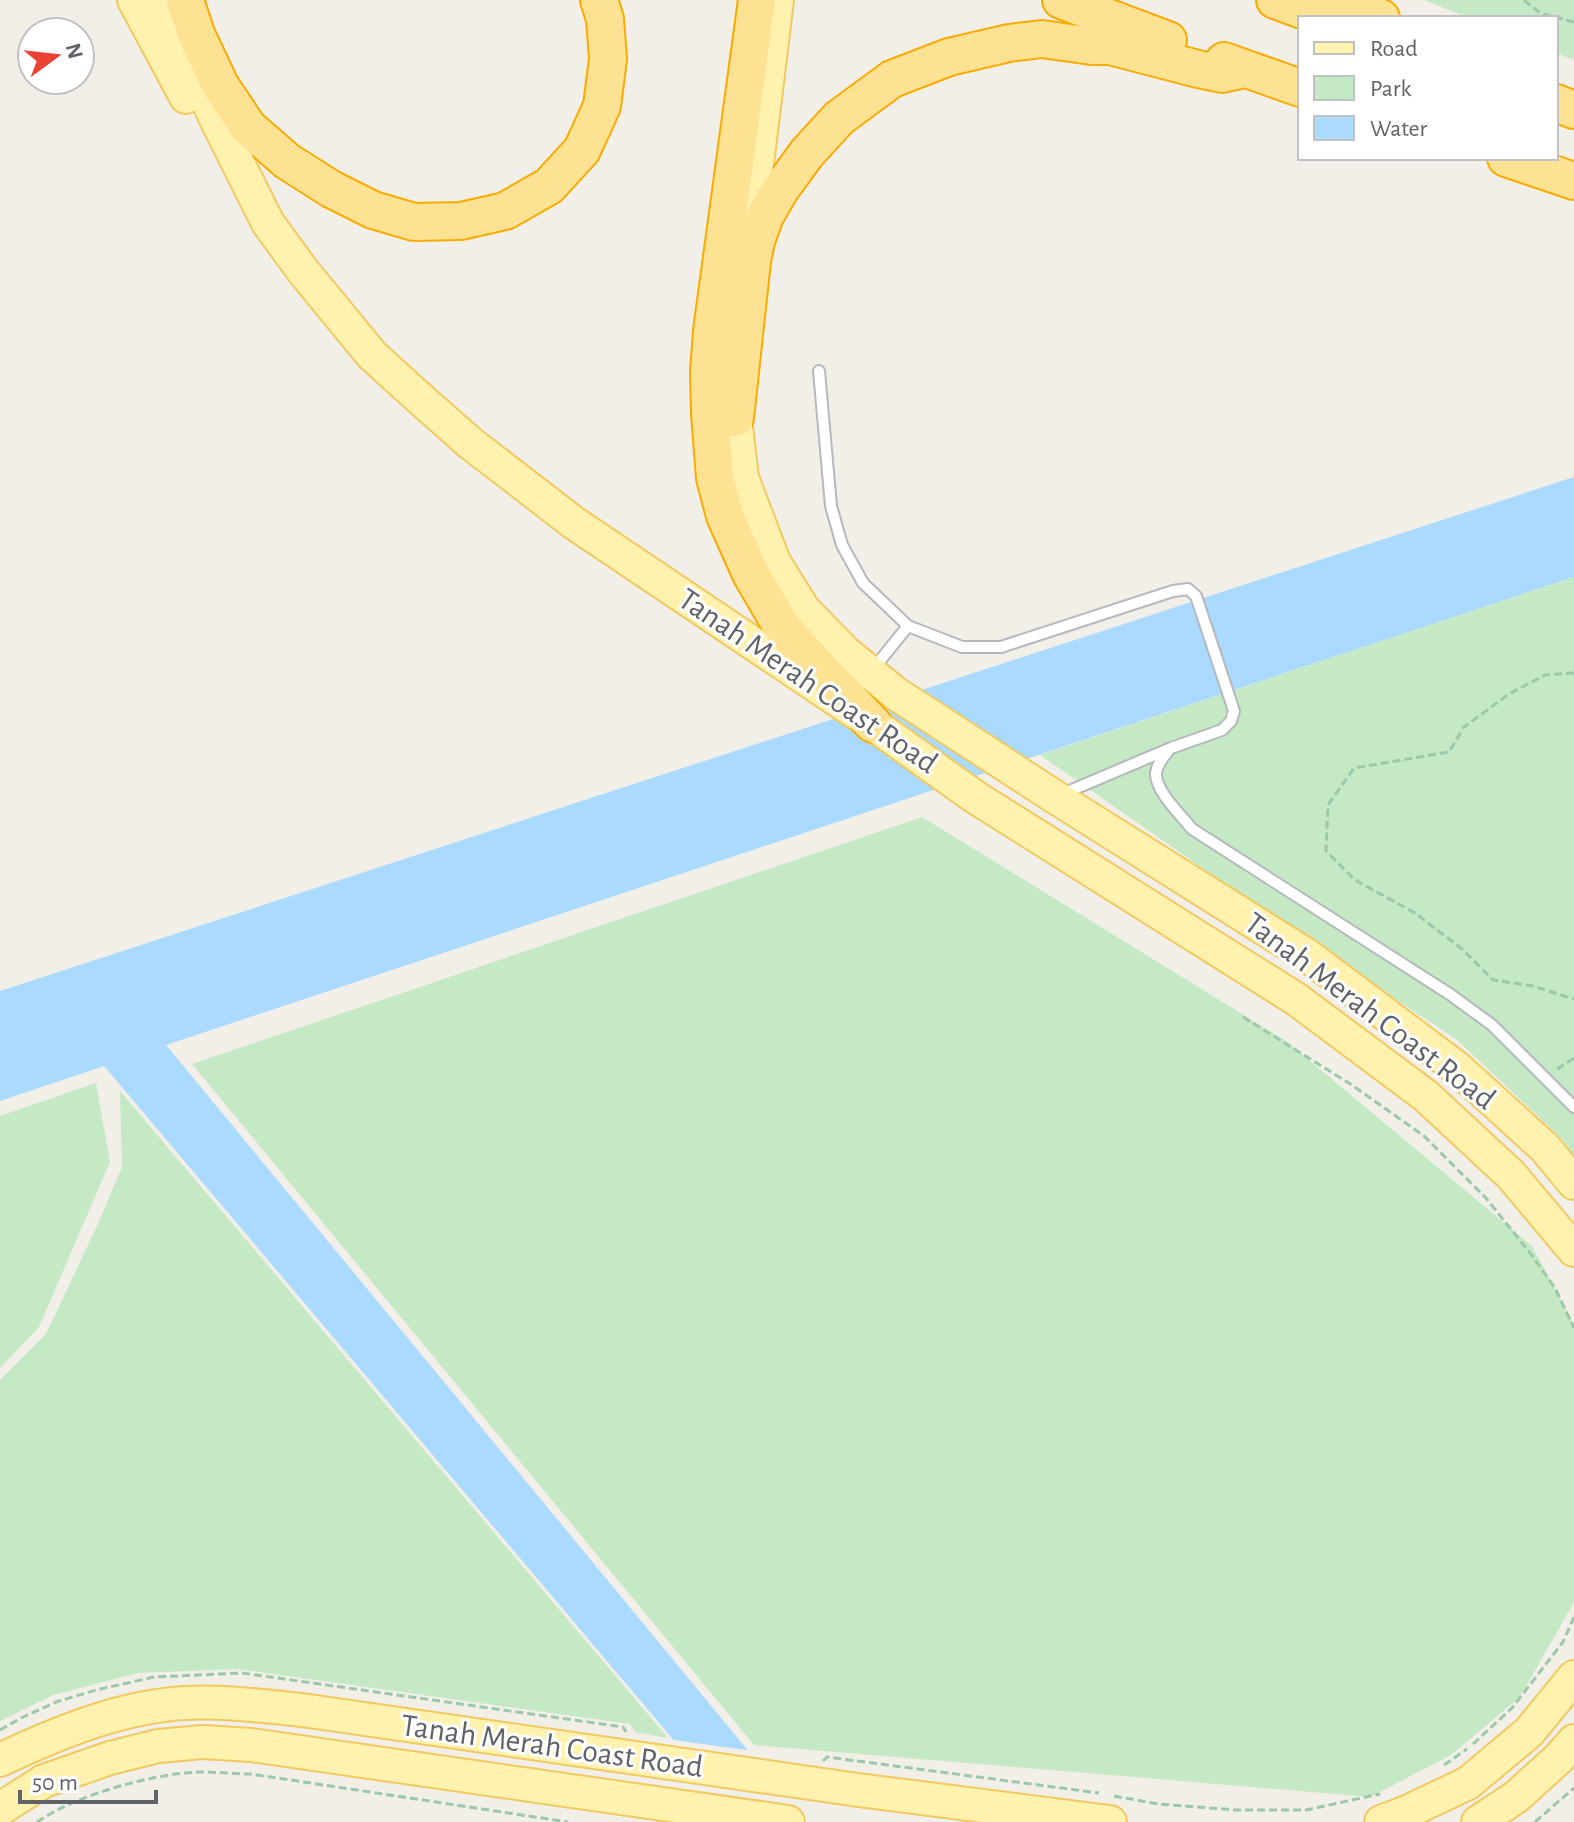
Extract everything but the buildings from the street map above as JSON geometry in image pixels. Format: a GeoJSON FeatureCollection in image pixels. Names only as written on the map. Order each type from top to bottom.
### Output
{"type":"FeatureCollection","features":[{"type":"Feature","properties":{"kind":"highway"},"geometry":{"type":"LineString","coordinates":[[185,0],[196,34],[220,85],[248,127],[287,161],[331,189],[373,210],[414,222],[461,221],[505,211],[549,186],[582,150],[602,106],[608,59],[605,19],[599,0]]}},
{"type":"Feature","properties":{"kind":"highway"},"geometry":{"type":"LineString","coordinates":[[757,0],[712,331],[709,386],[715,478],[725,516],[751,574],[780,624],[873,724]]}},
{"type":"Feature","properties":{"kind":"highway"},"geometry":{"type":"LineString","coordinates":[[1061,0],[1298,87]]}},
{"type":"Feature","properties":{"kind":"highway"},"geometry":{"type":"LineString","coordinates":[[1275,0],[1319,16]]}},
{"type":"Feature","properties":{"kind":"highway"},"geometry":{"type":"LineString","coordinates":[[1334,0],[1376,16]]}},
{"type":"Feature","properties":{"kind":"highway"},"geometry":{"type":"LineString","coordinates":[[735,418],[752,261],[765,216],[807,153],[839,118],[892,79],[949,57],[1042,39],[1110,46],[1222,74],[1245,69]]}},
{"type":"Feature","properties":{"kind":"highway"},"geometry":{"type":"LineString","coordinates":[[1512,160],[1574,181]]}},
{"type":"Feature","properties":{"kind":"main road"},"geometry":{"type":"LineString","coordinates":[[134,0],[200,123],[268,223]]}},
{"type":"Feature","properties":{"kind":"main road","name":"Tanah Merah Coast Road"},"geometry":{"type":"LineString","coordinates":[[165,0],[214,115],[268,223],[372,355],[469,442],[574,523],[873,724],[975,797],[1296,999],[1426,1096],[1511,1175],[1574,1250]]}},
{"type":"Feature","properties":{"kind":"main road","name":"Tanah Merah Coast Road"},"geometry":{"type":"LineString","coordinates":[[777,0],[735,341],[735,418],[742,478],[774,562],[804,610],[845,652],[895,693],[1308,956],[1457,1068],[1545,1148],[1574,1183]]}},
{"type":"Feature","properties":{"kind":"main road"},"geometry":{"type":"LineString","coordinates":[[1296,999],[1310,984],[1312,972],[1308,956]]}},
{"type":"Feature","properties":{"kind":"main road"},"geometry":{"type":"LineString","coordinates":[[1383,1807],[1407,1812],[1468,1783],[1529,1732],[1574,1677]]}},
{"type":"Feature","properties":{"kind":"main road","name":"Tanah Merah Coast Road"},"geometry":{"type":"LineString","coordinates":[[0,1760],[37,1742],[134,1710],[182,1703],[238,1703],[1110,1822]]}},
{"type":"Feature","properties":{"kind":"main road"},"geometry":{"type":"LineString","coordinates":[[1478,1822],[1516,1797],[1574,1741]]}},
{"type":"Feature","properties":{"kind":"main road","name":"Tanah Merah Coast Road"},"geometry":{"type":"LineString","coordinates":[[0,1809],[44,1781],[110,1758],[158,1746],[203,1742],[251,1745],[788,1822]]}},
{"type":"Feature","properties":{"kind":"lane"},"geometry":{"type":"LineString","coordinates":[[819,371],[831,506],[842,545],[863,583],[908,626],[962,647],[1001,647],[1173,591],[1188,589],[1196,596],[1234,711],[1231,721],[1222,730],[1042,789]]}},
{"type":"Feature","properties":{"kind":"lane"},"geometry":{"type":"LineString","coordinates":[[870,673],[908,626]]}},
{"type":"Feature","properties":{"kind":"lane"},"geometry":{"type":"LineString","coordinates":[[1171,748],[1161,760],[1156,774],[1162,791],[1192,829],[1451,995],[1492,1025],[1574,1107]]}},
{"type":"Feature","properties":{"kind":"path"},"geometry":{"type":"LineString","coordinates":[[1524,0],[1540,13],[1551,16]]}},
{"type":"Feature","properties":{"kind":"path"},"geometry":{"type":"LineString","coordinates":[[1574,673],[1545,675],[1509,694],[1464,727],[1449,752],[1354,768],[1328,805],[1326,851],[1355,880],[1415,913],[1462,949],[1493,980],[1533,986],[1574,999]]}},
{"type":"Feature","properties":{"kind":"path"},"geometry":{"type":"LineString","coordinates":[[1243,1017],[1352,1085],[1424,1136],[1486,1198],[1530,1253],[1555,1288],[1574,1328]]}},
{"type":"Feature","properties":{"kind":"path"},"geometry":{"type":"LineString","coordinates":[[1544,1077],[1574,1058]]}},
{"type":"Feature","properties":{"kind":"path"},"geometry":{"type":"LineString","coordinates":[[1437,1770],[1470,1747],[1512,1708],[1563,1642],[1574,1617]]}},
{"type":"Feature","properties":{"kind":"path"},"geometry":{"type":"LineString","coordinates":[[820,1765],[827,1757],[1119,1796],[1158,1804],[1237,1810],[1383,1807]]}},
{"type":"Feature","properties":{"kind":"path"},"geometry":{"type":"LineString","coordinates":[[37,1822],[100,1792],[199,1772],[251,1774],[568,1822]]}},
{"type":"Feature","properties":{"kind":"path"},"geometry":{"type":"LineString","coordinates":[[1535,1822],[1574,1788]]}},
{"type":"Feature","properties":{"kind":"green space"},"geometry":{"type":"Polygon","coordinates":[[[1424,0],[1574,0],[1574,60],[1558,54],[1558,16],[1464,16],[1424,0]]]}},
{"type":"Feature","properties":{"kind":"green space"},"geometry":{"type":"Polygon","coordinates":[[[1574,577],[1574,1155],[1558,1135],[1456,1039],[1300,936],[1040,755],[1574,577]]]}},
{"type":"Feature","properties":{"kind":"green space"},"geometry":{"type":"Polygon","coordinates":[[[922,817],[1286,1041],[1532,1246],[1574,1324],[1574,1602],[1520,1697],[1451,1755],[1370,1797],[754,1745],[192,1064],[922,817]]]}},
{"type":"Feature","properties":{"kind":"green space"},"geometry":{"type":"Polygon","coordinates":[[[96,1083],[110,1162],[39,1327],[0,1368],[0,1116],[96,1083]]]}},
{"type":"Feature","properties":{"kind":"green space"},"geometry":{"type":"Polygon","coordinates":[[[120,1091],[668,1738],[635,1732],[630,1724],[238,1669],[138,1673],[53,1695],[0,1721],[0,1380],[46,1334],[122,1167],[120,1091]]]}},
{"type":"Feature","properties":{"kind":"water"},"geometry":{"type":"Polygon","coordinates":[[[1574,477],[1574,577],[166,1045],[807,1822],[743,1822],[104,1066],[0,1101],[0,991],[1574,477]]]}},
{"type":"Feature","properties":{"kind":"pier"},"geometry":{"type":"Polygon","coordinates":[[[667,1739],[753,1751],[811,1822],[737,1822],[667,1739]]]}}]}
